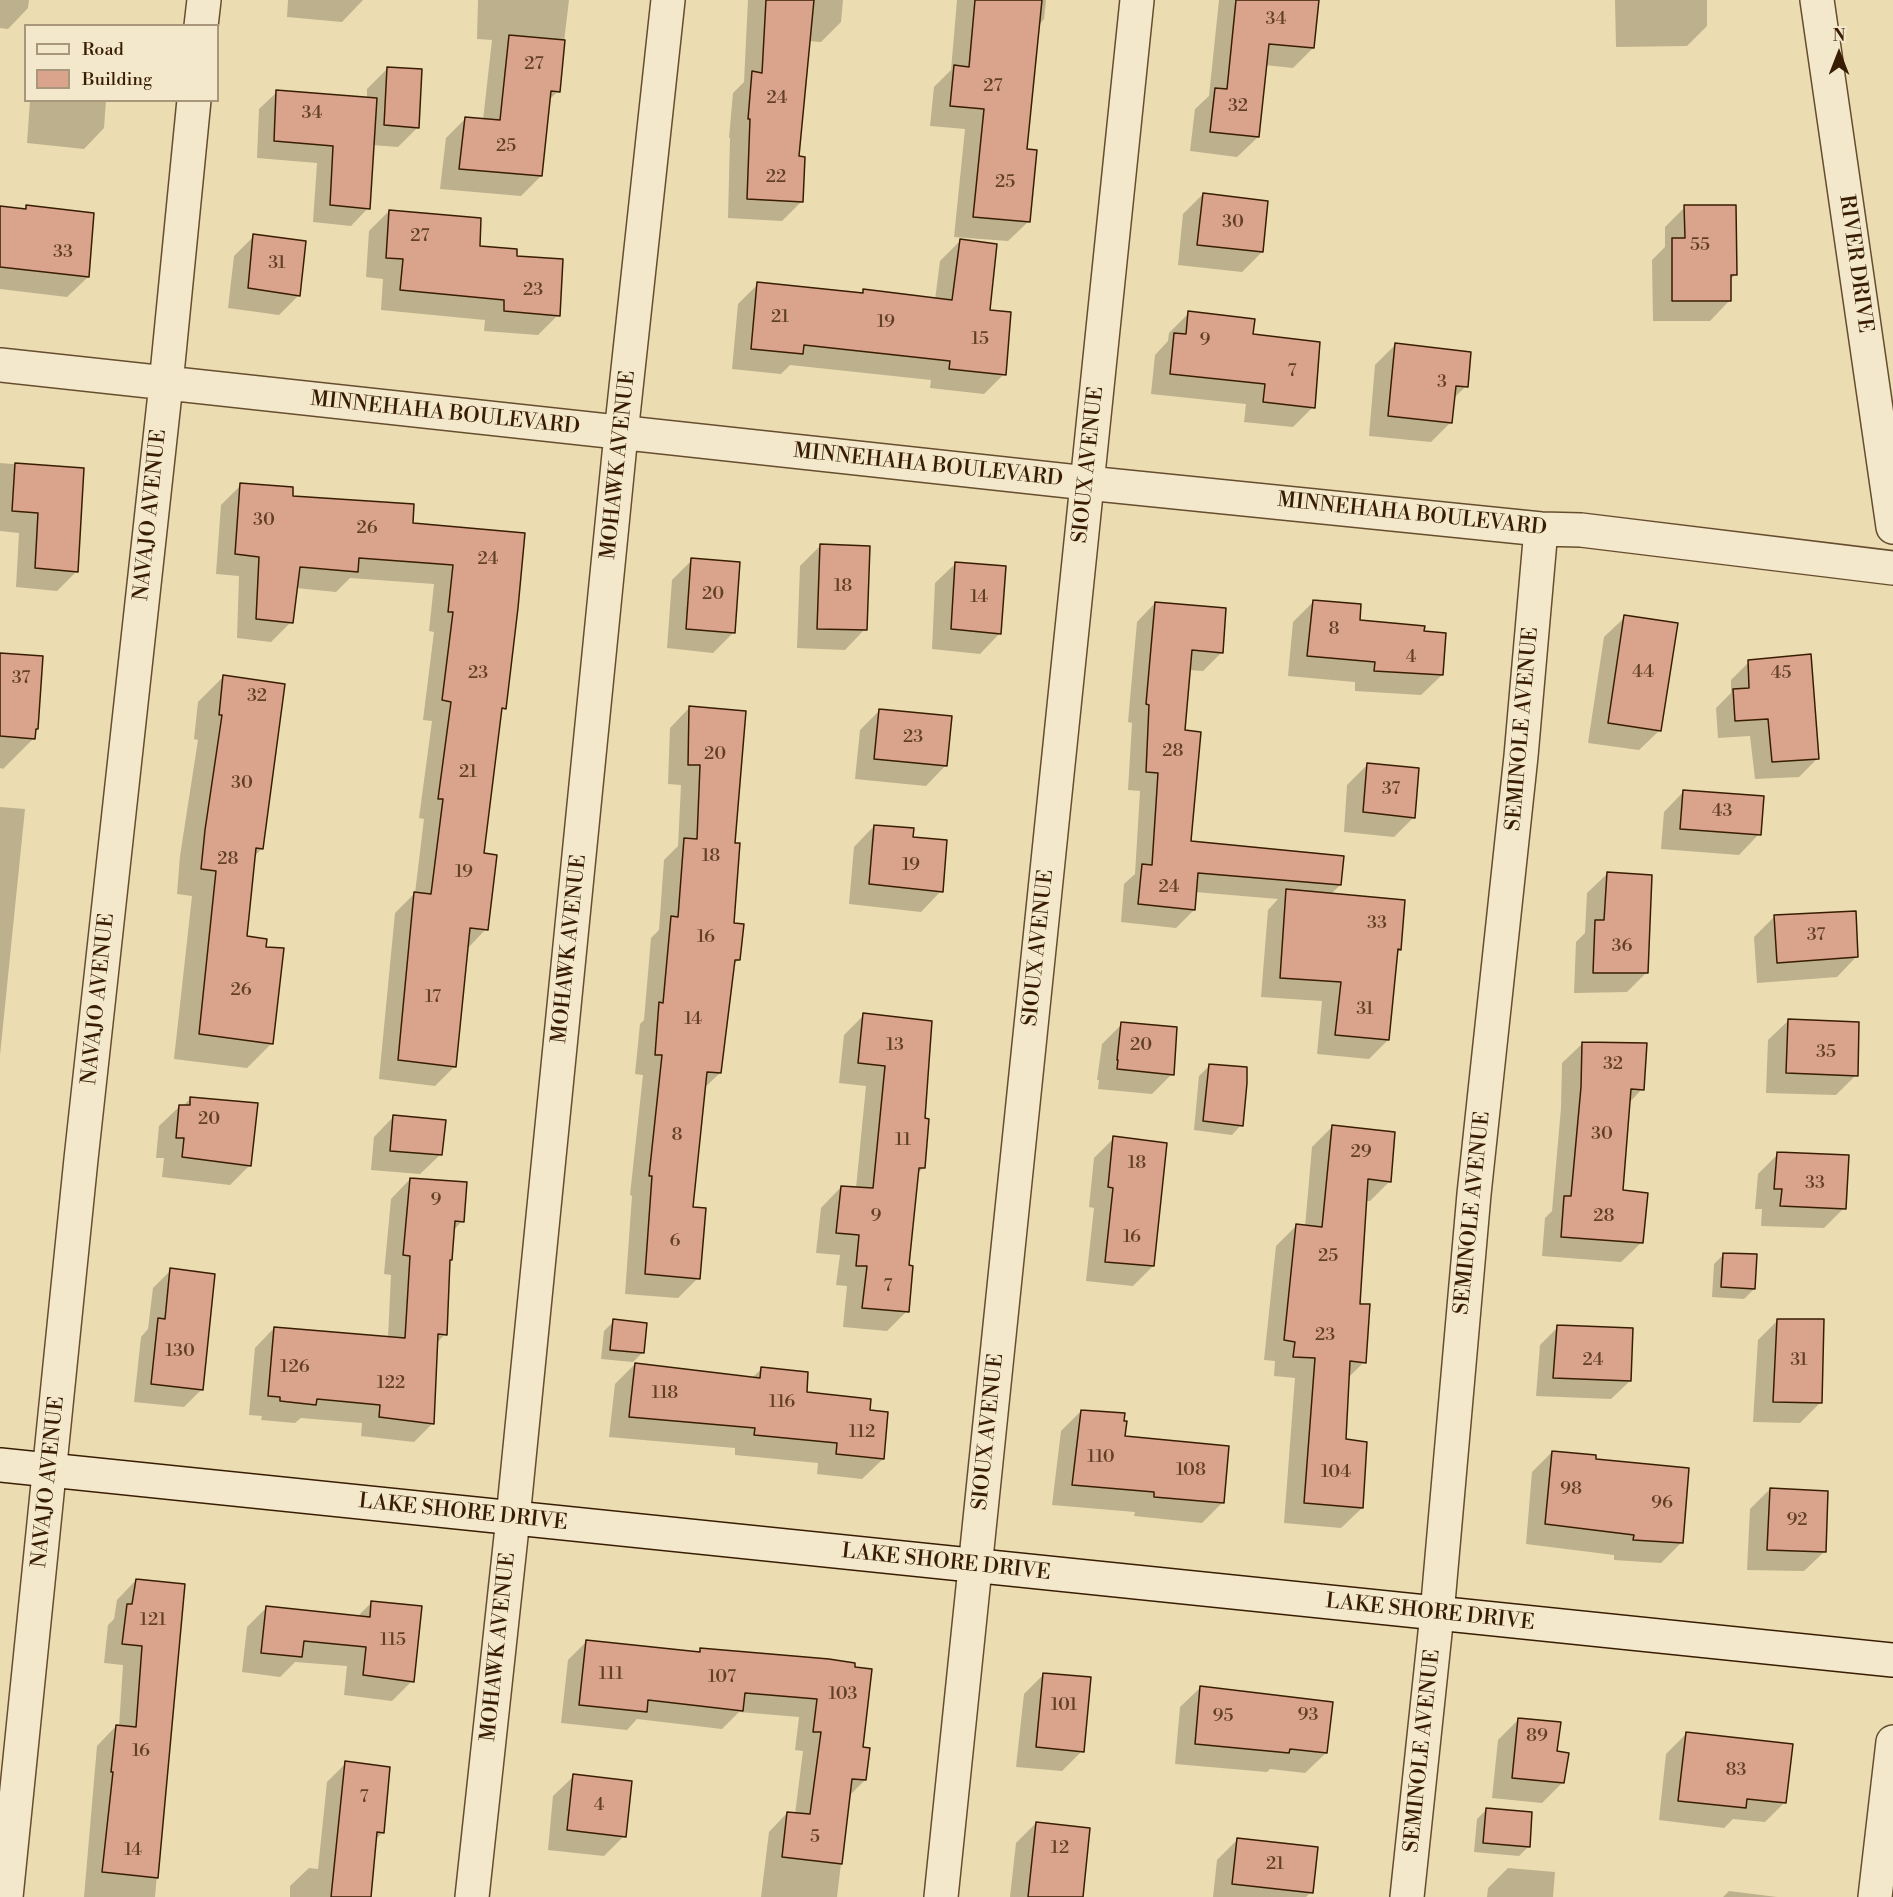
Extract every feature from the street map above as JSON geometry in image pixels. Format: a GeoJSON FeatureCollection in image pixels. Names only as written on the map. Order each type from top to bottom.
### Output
{"type":"FeatureCollection","features":[{"type":"Feature","properties":{"kind":"street"},"geometry":{"type":"LineString","coordinates":[[201,24],[204,0]]}},
{"type":"Feature","properties":{"kind":"street","name":"MOHAWK AVENUE"},"geometry":{"type":"LineString","coordinates":[[472,1897],[513,1518],[621,434],[668,0]]}},
{"type":"Feature","properties":{"kind":"street","name":"SIOUX AVENUE"},"geometry":{"type":"LineString","coordinates":[[941,1897],[1137,0]]}},
{"type":"Feature","properties":{"kind":"street","name":"RIVER DRIVE"},"geometry":{"type":"LineString","coordinates":[[1816,0],[1893,527]]}},
{"type":"Feature","properties":{"kind":"street","name":"NAVAJO AVENUE"},"geometry":{"type":"LineString","coordinates":[[6,1897],[81,1159],[166,384],[194,102]]}},
{"type":"Feature","properties":{"kind":"street","name":"MINNEHAHA BOULEVARD"},"geometry":{"type":"LineString","coordinates":[[0,365],[1087,483],[1541,529],[1581,531],[1893,568]]}},
{"type":"Feature","properties":{"kind":"street","name":"SEMINOLE AVENUE"},"geometry":{"type":"LineString","coordinates":[[1407,1897],[1437,1614],[1474,1194],[1521,756],[1541,529]]}},
{"type":"Feature","properties":{"kind":"street","name":"LAKE SHORE DRIVE"},"geometry":{"type":"LineString","coordinates":[[0,1465],[1893,1659]]}},
{"type":"Feature","properties":{"kind":"street"},"geometry":{"type":"LineString","coordinates":[[1875,1897],[1893,1742]]}},
{"type":"Feature","properties":{"kind":"building"},"geometry":{"type":"Polygon","coordinates":[[[766,0],[814,0],[799,156],[805,157],[803,202],[747,199],[750,119],[748,119],[752,71],[762,73],[766,0]]]}},
{"type":"Feature","properties":{"kind":"building"},"geometry":{"type":"Polygon","coordinates":[[[975,0],[1042,0],[1027,149],[1037,150],[1030,222],[973,217],[984,109],[950,106],[954,65],[969,67],[975,0]]]}},
{"type":"Feature","properties":{"kind":"building"},"geometry":{"type":"Polygon","coordinates":[[[1236,0],[1319,0],[1314,48],[1269,44],[1259,137],[1210,132],[1215,88],[1227,89],[1236,0]]]}},
{"type":"Feature","properties":{"kind":"building"},"geometry":{"type":"Polygon","coordinates":[[[509,35],[565,40],[560,92],[551,91],[542,176],[459,169],[465,117],[500,120],[509,35]]]}},
{"type":"Feature","properties":{"kind":"building"},"geometry":{"type":"Polygon","coordinates":[[[387,67],[422,69],[419,128],[384,125],[387,67]]]}},
{"type":"Feature","properties":{"kind":"building"},"geometry":{"type":"Polygon","coordinates":[[[276,90],[377,98],[370,209],[330,205],[333,146],[274,141],[276,90]]]}},
{"type":"Feature","properties":{"kind":"building"},"geometry":{"type":"Polygon","coordinates":[[[1203,193],[1268,201],[1263,252],[1197,245],[1203,193]]]}},
{"type":"Feature","properties":{"kind":"building"},"geometry":{"type":"Polygon","coordinates":[[[26,205],[94,213],[89,277],[0,267],[0,206],[26,209],[26,205]]]}},
{"type":"Feature","properties":{"kind":"building"},"geometry":{"type":"Polygon","coordinates":[[[1684,205],[1736,205],[1737,275],[1731,275],[1731,301],[1672,301],[1672,238],[1685,238],[1684,205]]]}},
{"type":"Feature","properties":{"kind":"building"},"geometry":{"type":"Polygon","coordinates":[[[389,210],[481,218],[480,246],[517,249],[517,256],[563,259],[560,316],[504,311],[504,300],[400,290],[403,259],[386,258],[389,210]]]}},
{"type":"Feature","properties":{"kind":"building"},"geometry":{"type":"Polygon","coordinates":[[[253,234],[306,241],[300,296],[248,288],[253,234]]]}},
{"type":"Feature","properties":{"kind":"building"},"geometry":{"type":"Polygon","coordinates":[[[960,239],[997,244],[990,310],[1011,312],[1006,375],[949,369],[950,361],[804,345],[803,354],[751,349],[757,282],[863,293],[863,289],[952,300],[960,239]]]}},
{"type":"Feature","properties":{"kind":"building"},"geometry":{"type":"Polygon","coordinates":[[[1188,311],[1255,319],[1253,334],[1320,342],[1315,408],[1263,402],[1265,384],[1170,374],[1174,333],[1186,334],[1188,311]]]}},
{"type":"Feature","properties":{"kind":"building"},"geometry":{"type":"Polygon","coordinates":[[[1395,343],[1471,352],[1468,387],[1456,386],[1452,423],[1388,416],[1395,343]]]}},
{"type":"Feature","properties":{"kind":"building"},"geometry":{"type":"Polygon","coordinates":[[[15,463],[84,468],[78,572],[35,568],[38,513],[12,511],[15,463]]]}},
{"type":"Feature","properties":{"kind":"building"},"geometry":{"type":"Polygon","coordinates":[[[240,483],[293,487],[293,496],[414,504],[413,523],[525,533],[506,709],[502,708],[484,853],[497,855],[488,930],[470,928],[456,1067],[398,1060],[414,892],[431,894],[443,799],[438,799],[451,702],[442,700],[453,612],[448,612],[453,565],[359,558],[358,572],[300,567],[293,623],[256,619],[259,557],[235,554],[240,483]]]}},
{"type":"Feature","properties":{"kind":"building"},"geometry":{"type":"Polygon","coordinates":[[[820,544],[870,546],[867,630],[817,629],[820,544]]]}},
{"type":"Feature","properties":{"kind":"building"},"geometry":{"type":"Polygon","coordinates":[[[691,558],[740,562],[735,633],[686,629],[691,558]]]}},
{"type":"Feature","properties":{"kind":"building"},"geometry":{"type":"Polygon","coordinates":[[[955,562],[1006,566],[1001,634],[951,629],[955,562]]]}},
{"type":"Feature","properties":{"kind":"building"},"geometry":{"type":"Polygon","coordinates":[[[1313,600],[1361,604],[1360,620],[1425,626],[1424,631],[1446,633],[1443,675],[1374,671],[1375,662],[1307,656],[1313,600]]]}},
{"type":"Feature","properties":{"kind":"building"},"geometry":{"type":"Polygon","coordinates":[[[1155,602],[1226,608],[1223,653],[1192,650],[1185,730],[1201,732],[1191,841],[1344,856],[1341,885],[1198,873],[1195,910],[1138,904],[1142,864],[1152,865],[1158,773],[1146,772],[1149,705],[1146,704],[1155,602]]]}},
{"type":"Feature","properties":{"kind":"building"},"geometry":{"type":"Polygon","coordinates":[[[1624,615],[1678,623],[1661,731],[1608,723],[1624,615]]]}},
{"type":"Feature","properties":{"kind":"building"},"geometry":{"type":"Polygon","coordinates":[[[0,653],[43,656],[38,729],[36,729],[35,739],[0,736],[0,653]]]}},
{"type":"Feature","properties":{"kind":"building"},"geometry":{"type":"Polygon","coordinates":[[[1811,654],[1819,759],[1772,762],[1768,719],[1735,721],[1733,689],[1749,688],[1748,660],[1811,654]]]}},
{"type":"Feature","properties":{"kind":"building"},"geometry":{"type":"Polygon","coordinates":[[[223,675],[285,684],[263,849],[256,848],[247,936],[267,939],[266,947],[284,948],[273,1044],[199,1034],[216,871],[201,869],[222,715],[219,715],[223,675]]]}},
{"type":"Feature","properties":{"kind":"building"},"geometry":{"type":"Polygon","coordinates":[[[689,706],[746,711],[735,843],[740,843],[734,923],[744,924],[740,960],[735,960],[721,1073],[707,1072],[693,1207],[706,1208],[700,1279],[645,1274],[652,1176],[649,1176],[662,1055],[655,1055],[659,1002],[663,1003],[671,916],[678,917],[684,838],[697,839],[700,765],[688,765],[689,706]]]}},
{"type":"Feature","properties":{"kind":"building"},"geometry":{"type":"Polygon","coordinates":[[[879,709],[952,716],[947,766],[874,759],[879,709]]]}},
{"type":"Feature","properties":{"kind":"building"},"geometry":{"type":"Polygon","coordinates":[[[1367,763],[1419,768],[1415,818],[1363,812],[1367,763]]]}},
{"type":"Feature","properties":{"kind":"building"},"geometry":{"type":"Polygon","coordinates":[[[1683,790],[1764,796],[1761,835],[1680,829],[1683,790]]]}},
{"type":"Feature","properties":{"kind":"building"},"geometry":{"type":"Polygon","coordinates":[[[874,825],[914,828],[913,837],[947,840],[943,892],[869,884],[874,825]]]}},
{"type":"Feature","properties":{"kind":"building"},"geometry":{"type":"Polygon","coordinates":[[[1607,872],[1652,875],[1648,973],[1593,973],[1595,920],[1604,920],[1607,872]]]}},
{"type":"Feature","properties":{"kind":"building"},"geometry":{"type":"Polygon","coordinates":[[[1286,889],[1405,900],[1389,1040],[1335,1035],[1341,982],[1280,978],[1286,889]]]}},
{"type":"Feature","properties":{"kind":"building"},"geometry":{"type":"Polygon","coordinates":[[[1856,911],[1858,957],[1777,963],[1774,915],[1856,911]]]}},
{"type":"Feature","properties":{"kind":"building"},"geometry":{"type":"Polygon","coordinates":[[[863,1013],[932,1021],[925,1118],[929,1119],[925,1168],[919,1168],[909,1265],[913,1266],[909,1312],[862,1308],[867,1266],[856,1266],[859,1235],[836,1233],[841,1186],[873,1188],[885,1066],[858,1063],[863,1013]]]}},
{"type":"Feature","properties":{"kind":"building"},"geometry":{"type":"Polygon","coordinates":[[[1788,1019],[1859,1022],[1858,1076],[1786,1073],[1788,1019]]]}},
{"type":"Feature","properties":{"kind":"building"},"geometry":{"type":"Polygon","coordinates":[[[1121,1022],[1177,1027],[1174,1075],[1117,1069],[1121,1022]]]}},
{"type":"Feature","properties":{"kind":"building"},"geometry":{"type":"Polygon","coordinates":[[[1582,1042],[1647,1043],[1644,1090],[1631,1089],[1623,1190],[1648,1193],[1643,1243],[1561,1237],[1564,1196],[1571,1196],[1581,1087],[1582,1042]]]}},
{"type":"Feature","properties":{"kind":"building"},"geometry":{"type":"Polygon","coordinates":[[[1209,1064],[1247,1067],[1243,1126],[1203,1121],[1209,1064]]]}},
{"type":"Feature","properties":{"kind":"building"},"geometry":{"type":"Polygon","coordinates":[[[190,1097],[258,1103],[251,1166],[182,1157],[184,1138],[176,1138],[179,1105],[190,1105],[190,1097]]]}},
{"type":"Feature","properties":{"kind":"building"},"geometry":{"type":"Polygon","coordinates":[[[393,1115],[446,1120],[442,1155],[390,1151],[393,1115]]]}},
{"type":"Feature","properties":{"kind":"building"},"geometry":{"type":"Polygon","coordinates":[[[1332,1125],[1395,1132],[1391,1182],[1368,1179],[1360,1304],[1370,1304],[1366,1363],[1350,1361],[1346,1439],[1367,1442],[1363,1508],[1304,1503],[1315,1358],[1293,1357],[1295,1342],[1284,1340],[1296,1224],[1322,1227],[1332,1125]]]}},
{"type":"Feature","properties":{"kind":"building"},"geometry":{"type":"Polygon","coordinates":[[[1113,1136],[1167,1143],[1154,1266],[1105,1262],[1113,1188],[1108,1187],[1113,1136]]]}},
{"type":"Feature","properties":{"kind":"building"},"geometry":{"type":"Polygon","coordinates":[[[1777,1152],[1849,1155],[1846,1209],[1780,1206],[1782,1189],[1774,1189],[1777,1152]]]}},
{"type":"Feature","properties":{"kind":"building"},"geometry":{"type":"Polygon","coordinates":[[[410,1178],[467,1182],[464,1222],[455,1221],[452,1260],[450,1260],[447,1335],[438,1334],[434,1424],[379,1417],[380,1405],[317,1399],[316,1405],[280,1401],[280,1397],[268,1396],[274,1327],[405,1338],[410,1256],[403,1255],[410,1178]]]}},
{"type":"Feature","properties":{"kind":"building"},"geometry":{"type":"Polygon","coordinates":[[[1723,1253],[1757,1254],[1755,1289],[1721,1287],[1723,1253]]]}},
{"type":"Feature","properties":{"kind":"building"},"geometry":{"type":"Polygon","coordinates":[[[170,1268],[215,1274],[203,1390],[151,1384],[158,1318],[165,1319],[170,1268]]]}},
{"type":"Feature","properties":{"kind":"building"},"geometry":{"type":"Polygon","coordinates":[[[613,1319],[647,1323],[644,1353],[610,1350],[613,1319]]]}},
{"type":"Feature","properties":{"kind":"building"},"geometry":{"type":"Polygon","coordinates":[[[1777,1319],[1824,1319],[1822,1403],[1773,1402],[1777,1319]]]}},
{"type":"Feature","properties":{"kind":"building"},"geometry":{"type":"Polygon","coordinates":[[[1557,1325],[1633,1328],[1631,1381],[1553,1378],[1557,1325]]]}},
{"type":"Feature","properties":{"kind":"building"},"geometry":{"type":"Polygon","coordinates":[[[635,1363],[760,1378],[761,1367],[808,1372],[807,1392],[871,1399],[870,1410],[888,1412],[884,1459],[836,1454],[837,1443],[754,1435],[755,1428],[629,1417],[635,1363]]]}},
{"type":"Feature","properties":{"kind":"building"},"geometry":{"type":"Polygon","coordinates":[[[1081,1410],[1125,1413],[1124,1421],[1127,1421],[1125,1436],[1229,1446],[1224,1503],[1154,1497],[1154,1492],[1072,1485],[1081,1410]]]}},
{"type":"Feature","properties":{"kind":"building"},"geometry":{"type":"Polygon","coordinates":[[[1552,1451],[1596,1455],[1596,1459],[1689,1468],[1683,1543],[1633,1540],[1634,1535],[1545,1524],[1552,1451]]]}},
{"type":"Feature","properties":{"kind":"building"},"geometry":{"type":"Polygon","coordinates":[[[1770,1488],[1828,1491],[1826,1552],[1767,1550],[1770,1488]]]}},
{"type":"Feature","properties":{"kind":"building"},"geometry":{"type":"Polygon","coordinates":[[[136,1579],[185,1584],[158,1878],[102,1872],[116,1725],[136,1727],[142,1646],[122,1644],[127,1604],[132,1604],[136,1579]]]}},
{"type":"Feature","properties":{"kind":"building"},"geometry":{"type":"Polygon","coordinates":[[[371,1601],[422,1606],[414,1682],[363,1675],[366,1647],[304,1641],[302,1657],[261,1653],[266,1606],[370,1617],[371,1601]]]}},
{"type":"Feature","properties":{"kind":"building"},"geometry":{"type":"Polygon","coordinates":[[[586,1640],[700,1652],[700,1648],[829,1659],[855,1663],[855,1667],[872,1669],[863,1747],[870,1748],[866,1780],[852,1779],[842,1864],[782,1857],[787,1812],[810,1814],[821,1732],[813,1732],[817,1699],[745,1693],[743,1711],[648,1700],[647,1712],[579,1705],[586,1640]]]}},
{"type":"Feature","properties":{"kind":"building"},"geometry":{"type":"Polygon","coordinates":[[[1043,1673],[1091,1677],[1084,1752],[1036,1747],[1043,1673]]]}},
{"type":"Feature","properties":{"kind":"building"},"geometry":{"type":"Polygon","coordinates":[[[1200,1686],[1333,1702],[1327,1753],[1290,1749],[1289,1753],[1195,1744],[1200,1686]]]}},
{"type":"Feature","properties":{"kind":"building"},"geometry":{"type":"Polygon","coordinates":[[[1518,1718],[1561,1722],[1557,1751],[1569,1753],[1564,1783],[1512,1778],[1518,1718]]]}},
{"type":"Feature","properties":{"kind":"building"},"geometry":{"type":"Polygon","coordinates":[[[1686,1732],[1793,1744],[1786,1803],[1747,1799],[1746,1808],[1678,1801],[1686,1732]]]}},
{"type":"Feature","properties":{"kind":"building"},"geometry":{"type":"Polygon","coordinates":[[[345,1761],[390,1767],[384,1833],[377,1832],[371,1897],[331,1897],[345,1761]]]}},
{"type":"Feature","properties":{"kind":"building"},"geometry":{"type":"Polygon","coordinates":[[[573,1774],[632,1781],[626,1837],[567,1830],[573,1774]]]}},
{"type":"Feature","properties":{"kind":"building"},"geometry":{"type":"Polygon","coordinates":[[[1486,1808],[1532,1812],[1530,1847],[1483,1843],[1486,1808]]]}},
{"type":"Feature","properties":{"kind":"building"},"geometry":{"type":"Polygon","coordinates":[[[1036,1822],[1090,1828],[1083,1897],[1028,1897],[1036,1822]]]}},
{"type":"Feature","properties":{"kind":"building"},"geometry":{"type":"Polygon","coordinates":[[[1237,1838],[1318,1847],[1313,1893],[1232,1884],[1237,1838]]]}}]}
